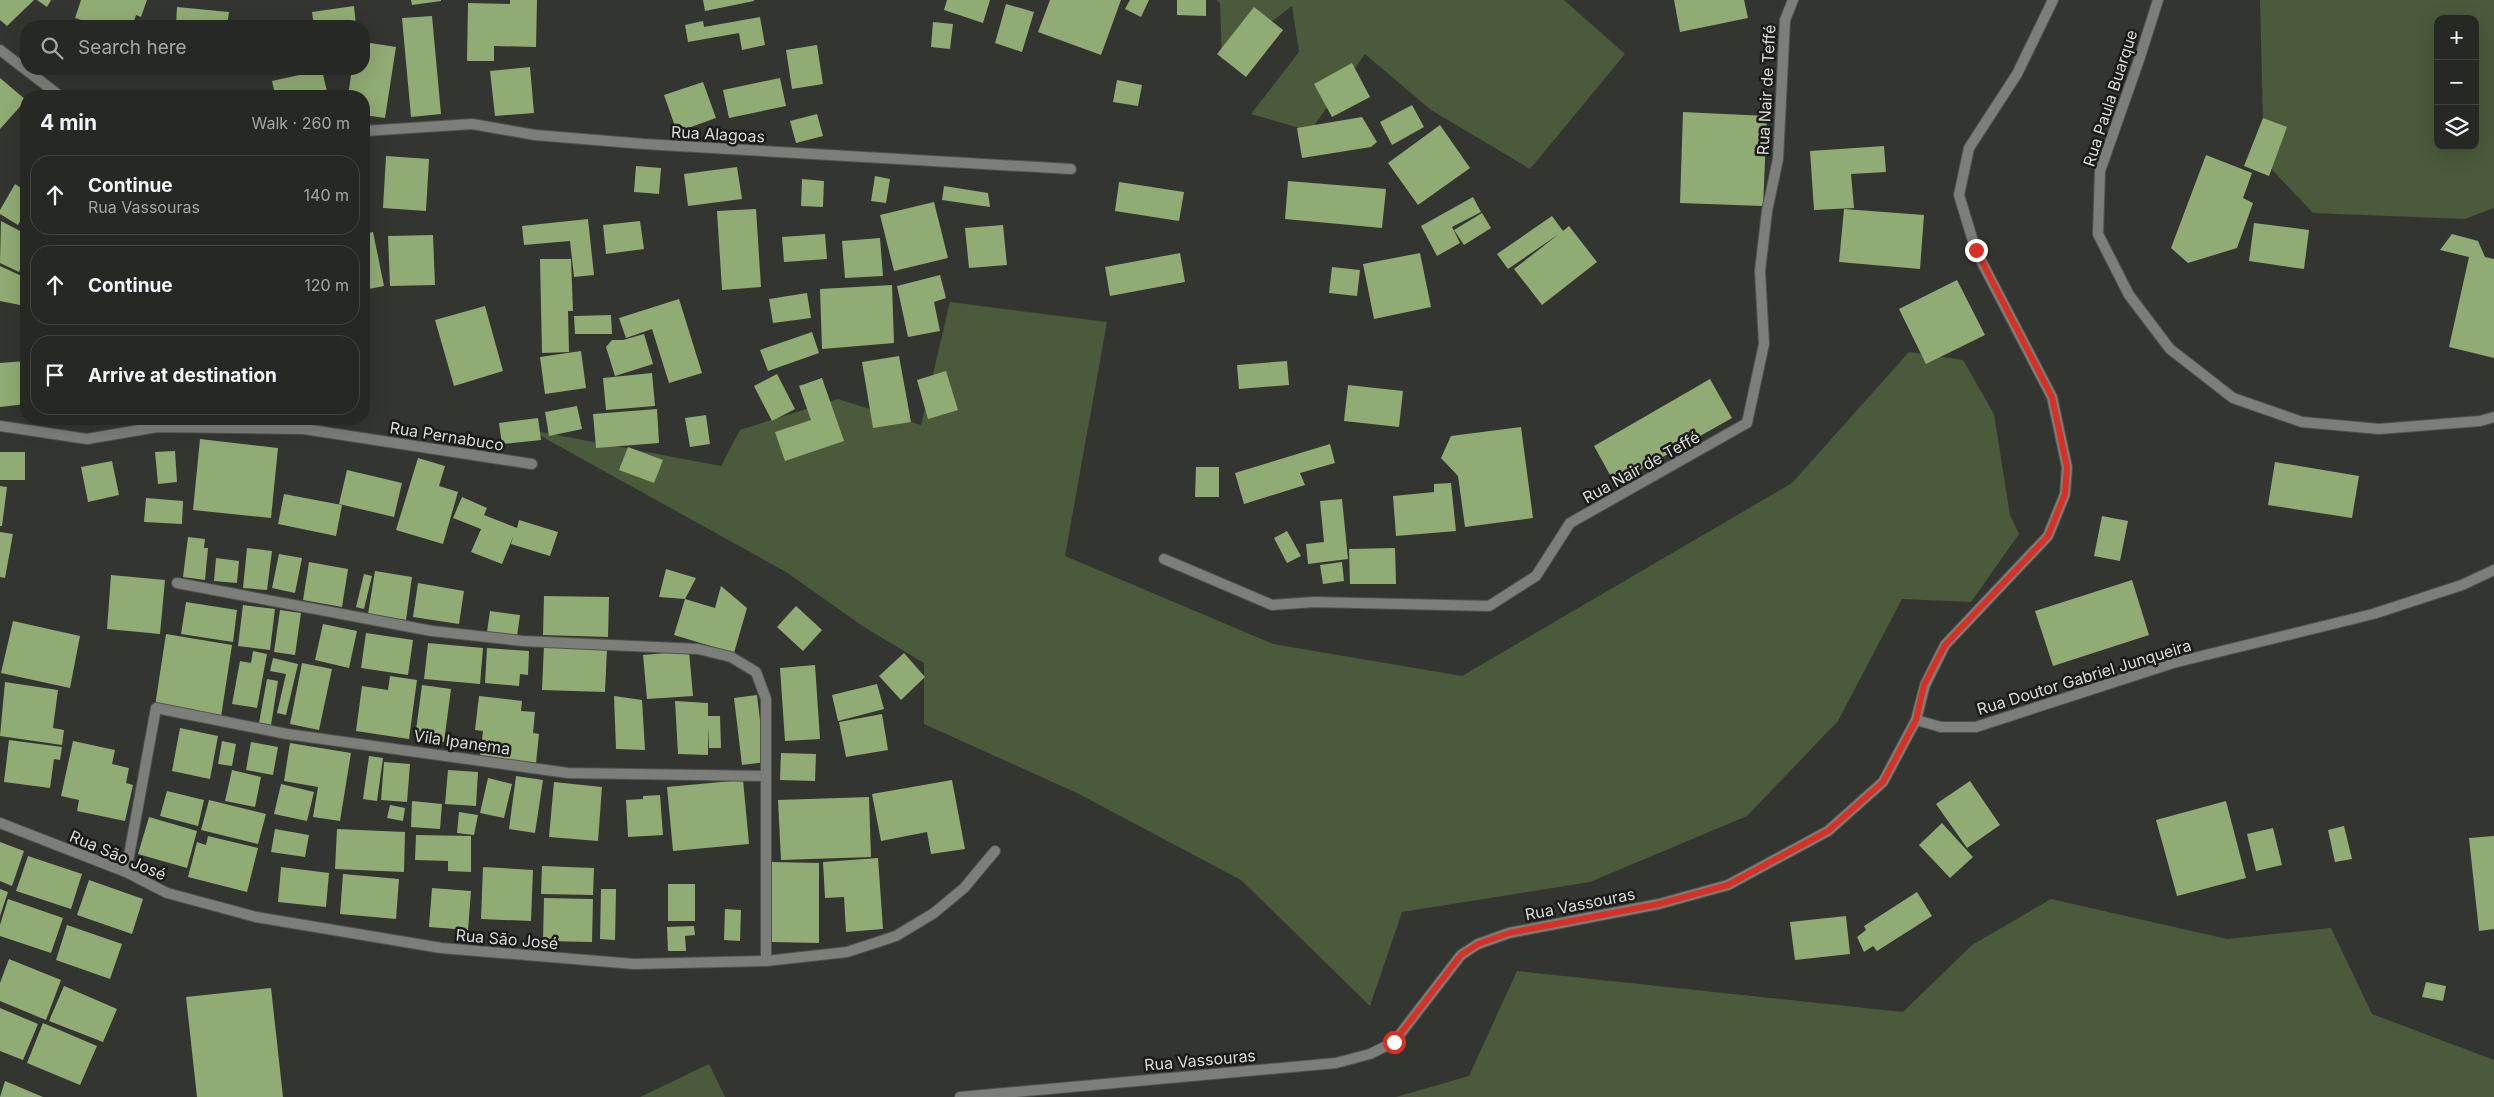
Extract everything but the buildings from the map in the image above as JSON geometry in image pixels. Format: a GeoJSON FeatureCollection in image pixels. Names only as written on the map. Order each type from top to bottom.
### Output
{"type":"FeatureCollection","features":[{"type":"Feature","properties":{"kind":"street","name":"Rua Nair de Teffé"},"geometry":{"type":"LineString","coordinates":[[1164,559],[1272,606],[1314,602],[1489,606],[1536,576],[1570,523],[1747,423],[1764,344],[1760,272],[1767,211],[1778,159],[1785,20],[1793,0]]}},
{"type":"Feature","properties":{"kind":"street"},"geometry":{"type":"LineString","coordinates":[[1916,720],[1924,685],[1945,645],[2048,536],[2065,494],[2067,467],[2052,397],[1976,250],[1959,195],[1969,148],[2017,74],[2053,0]]}},
{"type":"Feature","properties":{"kind":"street","name":"Rua Paula Buarque"},"geometry":{"type":"LineString","coordinates":[[2158,0],[2100,171],[2098,234],[2129,295],[2170,349],[2233,398],[2302,422],[2379,429],[2480,421],[2494,417]]}},
{"type":"Feature","properties":{"kind":"street"},"geometry":{"type":"LineString","coordinates":[[0,50],[20,65]]}},
{"type":"Feature","properties":{"kind":"street"},"geometry":{"type":"LineString","coordinates":[[33,75],[52,90]]}},
{"type":"Feature","properties":{"kind":"street","name":"Rua Alagoas"},"geometry":{"type":"LineString","coordinates":[[370,131],[472,124],[535,135],[644,144],[1071,169]]}},
{"type":"Feature","properties":{"kind":"street","name":"Rua Pernabuco"},"geometry":{"type":"LineString","coordinates":[[0,426],[86,439],[158,427],[304,429],[532,464]]}},
{"type":"Feature","properties":{"kind":"street","name":"Rua Doutor Gabriel Junqueira"},"geometry":{"type":"LineString","coordinates":[[1916,720],[1941,727],[1976,727],[2173,663],[2373,614],[2462,585],[2494,570]]}},
{"type":"Feature","properties":{"kind":"street"},"geometry":{"type":"LineString","coordinates":[[177,583],[432,631],[523,641],[698,649],[731,657],[756,672],[766,699],[766,961]]}},
{"type":"Feature","properties":{"kind":"street","name":"Vila Ipanema"},"geometry":{"type":"LineString","coordinates":[[126,872],[156,708],[287,734],[428,752],[568,773],[766,776]]}},
{"type":"Feature","properties":{"kind":"street","name":"Rua Vassouras"},"geometry":{"type":"LineString","coordinates":[[960,1097],[1336,1063],[1370,1054],[1394,1042],[1461,955],[1478,944],[1509,933],[1659,904],[1728,885],[1828,831],[1883,782],[1916,720]]}},
{"type":"Feature","properties":{"kind":"street","name":"Rua São José"},"geometry":{"type":"LineString","coordinates":[[0,823],[126,872],[167,893],[247,916],[441,948],[634,964],[766,961],[847,952],[896,936],[934,913],[964,888],[995,851]]}},
{"type":"Feature","properties":{"kind":"green space"},"geometry":{"type":"Polygon","coordinates":[[[1217,0],[1564,0],[1625,54],[1530,169],[1431,110],[1365,54],[1310,131],[1251,114],[1299,52],[1292,6],[1222,60],[1220,4],[1217,0]]]}},
{"type":"Feature","properties":{"kind":"green space"},"geometry":{"type":"Polygon","coordinates":[[[2260,0],[2494,0],[2494,208],[2465,219],[2313,213],[2264,161],[2260,0]]]}},
{"type":"Feature","properties":{"kind":"green space"},"geometry":{"type":"Polygon","coordinates":[[[950,302],[1107,322],[1065,556],[1273,644],[1462,676],[1792,483],[1909,352],[1963,360],[1994,414],[2010,515],[2019,534],[1971,602],[1902,599],[1838,721],[1747,816],[1590,882],[1402,912],[1370,1006],[1241,880],[1077,793],[924,724],[924,663],[864,627],[786,572],[530,430],[721,466],[740,430],[838,399],[921,425],[950,302]]]}},
{"type":"Feature","properties":{"kind":"green space"},"geometry":{"type":"Polygon","coordinates":[[[2051,899],[2227,939],[2331,928],[2372,1014],[2494,1060],[2494,1097],[1396,1097],[1469,1076],[1517,971],[1903,1012],[1972,945],[2051,899]]]}},
{"type":"Feature","properties":{"kind":"green space"},"geometry":{"type":"Polygon","coordinates":[[[709,1064],[725,1097],[640,1097],[709,1064]]]}},
{"type":"Feature","properties":{"kind":"route"},"geometry":{"type":"LineString","coordinates":[[1394,1042],[1461,955],[1478,944],[1509,933],[1659,904],[1728,885],[1828,831],[1883,782],[1916,720],[1924,685],[1945,645],[2048,536],[2065,494],[2067,467],[2052,397],[1976,250]]}}]}
